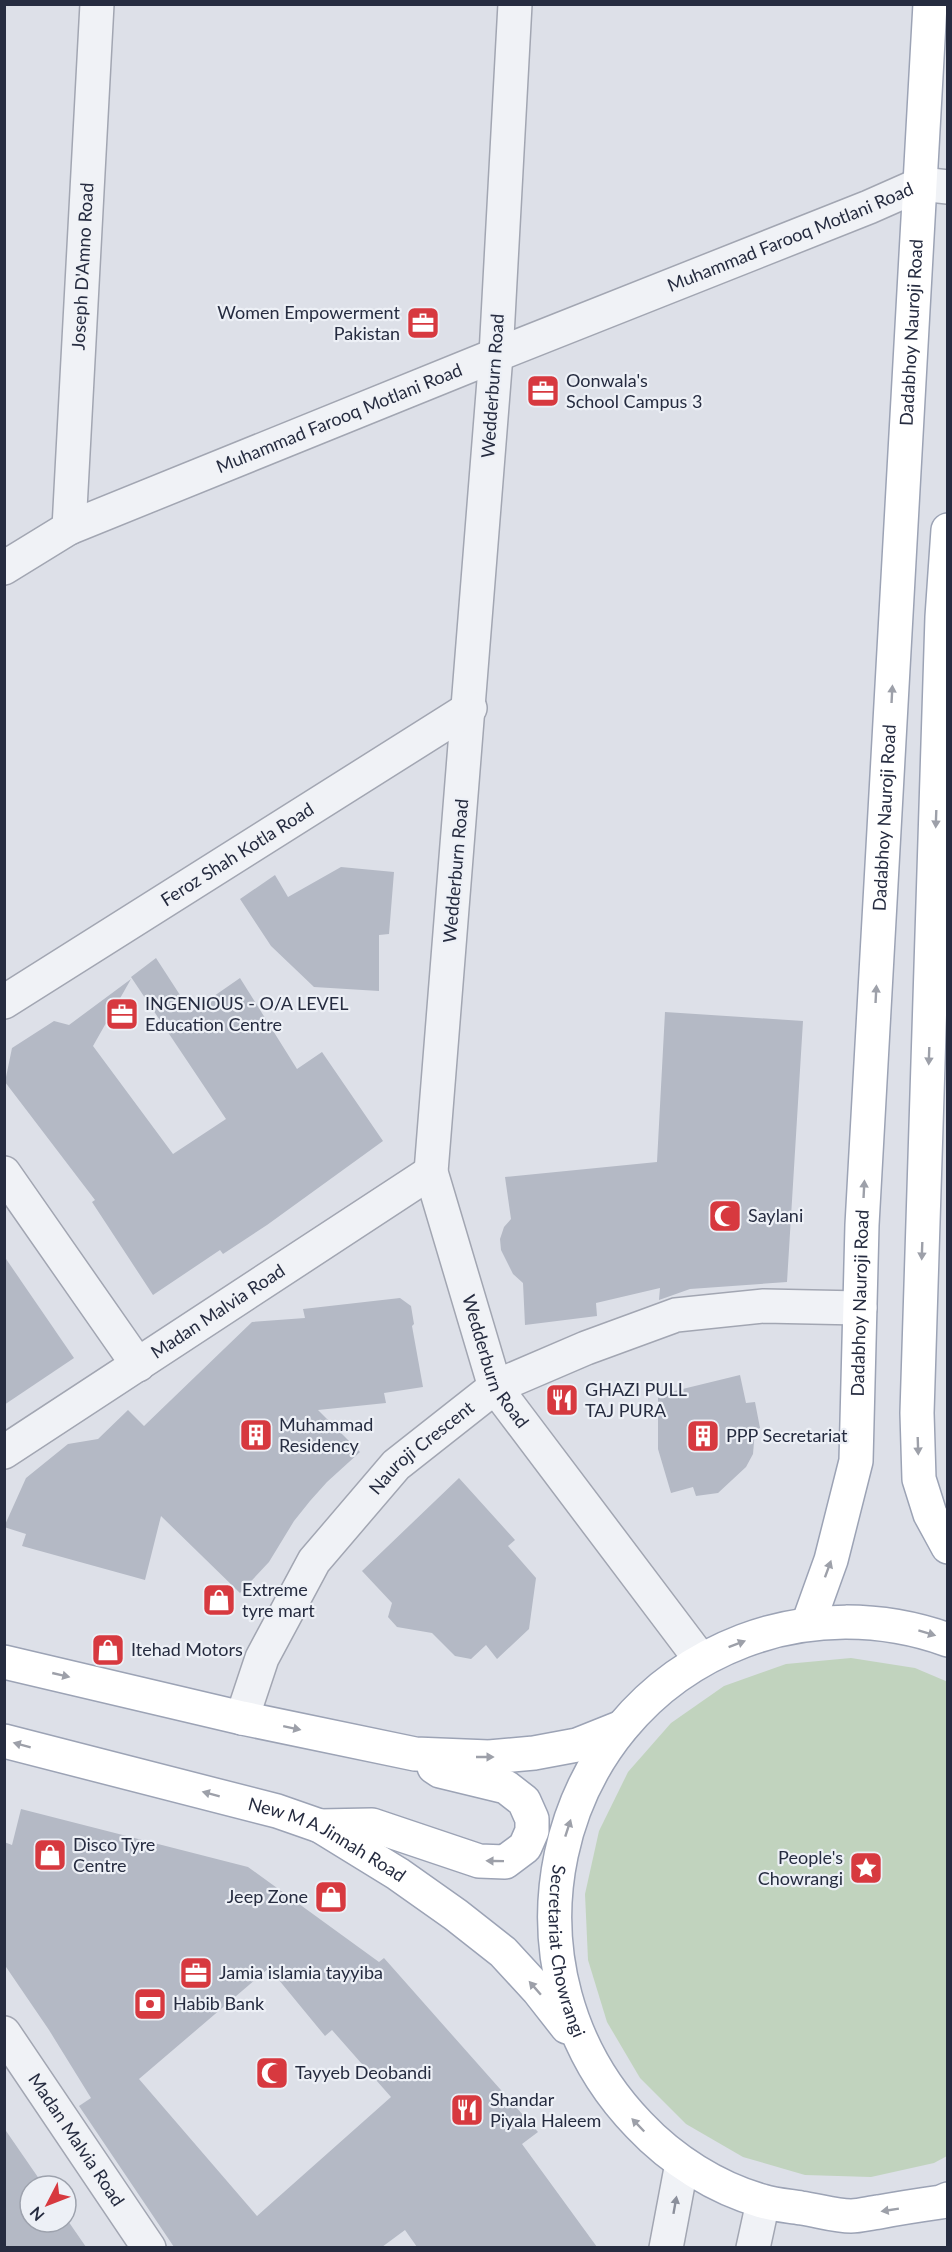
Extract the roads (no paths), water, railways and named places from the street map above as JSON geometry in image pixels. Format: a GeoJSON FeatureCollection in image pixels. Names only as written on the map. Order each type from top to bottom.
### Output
{"type":"FeatureCollection","features":[{"type":"Feature","properties":{"kind":"main road","name":"Dadabhoy Nauroji Road"},"geometry":{"type":"LineString","coordinates":[[808,1624],[831,1560],[856,1461],[862,1225],[934,185],[930,4]]}},
{"type":"Feature","properties":{"kind":"main road"},"geometry":{"type":"LineString","coordinates":[[948,530],[917,1413],[919,1479],[939,1512],[948,1547]]}},
{"type":"Feature","properties":{"kind":"main road","name":"Secretariat Chowrangi"},"geometry":{"type":"LineString","coordinates":[[945,2203],[852,2216],[763,2202],[721,2186],[682,2163],[653,2140],[626,2112],[603,2083],[585,2050],[564,1997],[554,1940],[555,1883],[567,1827],[590,1775],[622,1727],[652,1696],[701,1660],[724,1648],[765,1633],[808,1624],[866,1622],[923,1631],[948,1640]]}},
{"type":"Feature","properties":{"kind":"main road"},"geometry":{"type":"LineString","coordinates":[[4,1662],[242,1718],[415,1755],[489,1757],[534,1753],[577,1745],[622,1727]]}},
{"type":"Feature","properties":{"kind":"main road","name":"New M A Jinnah Road"},"geometry":{"type":"LineString","coordinates":[[4,1741],[277,1811],[321,1826],[398,1874],[503,1952],[538,1990],[585,2050]]}},
{"type":"Feature","properties":{"kind":"main road"},"geometry":{"type":"LineString","coordinates":[[321,1826],[372,1825],[479,1861],[505,1862],[525,1847],[532,1832],[532,1819],[524,1801],[506,1787],[440,1772],[415,1755]]}},
{"type":"Feature","properties":{"kind":"street","name":"Joseph D'Amno Road"},"geometry":{"type":"LineString","coordinates":[[69,528],[97,4]]}},
{"type":"Feature","properties":{"kind":"street","name":"Wedderburn Road"},"geometry":{"type":"LineString","coordinates":[[514,4],[496,355],[470,708],[431,1172],[495,1387],[701,1660]]}},
{"type":"Feature","properties":{"kind":"street","name":"Muhammad Farooq Motlani Road"},"geometry":{"type":"LineString","coordinates":[[4,568],[69,528],[869,207],[934,185]]}},
{"type":"Feature","properties":{"kind":"street","name":"Feroz Shah Kotla Road"},"geometry":{"type":"LineString","coordinates":[[4,1002],[470,708]]}},
{"type":"Feature","properties":{"kind":"street","name":"Madan Malvia Road"},"geometry":{"type":"LineString","coordinates":[[4,1452],[431,1172]]}},
{"type":"Feature","properties":{"kind":"street"},"geometry":{"type":"LineString","coordinates":[[4,1173],[138,1365]]}},
{"type":"Feature","properties":{"kind":"street","name":"Nauroji Crescent"},"geometry":{"type":"LineString","coordinates":[[242,1718],[262,1658],[314,1561],[396,1466],[495,1387],[586,1348],[676,1315],[764,1306],[860,1308]]}},
{"type":"Feature","properties":{"kind":"street","name":"Madan Malvia Road"},"geometry":{"type":"LineString","coordinates":[[4,2032],[148,2247]]}},
{"type":"Feature","properties":{"kind":"street"},"geometry":{"type":"LineString","coordinates":[[666,2247],[682,2163]]}},
{"type":"Feature","properties":{"kind":"street"},"geometry":{"type":"LineString","coordinates":[[753,2247],[763,2202]]}},
{"type":"Feature","properties":{"kind":"place","name":"Women Empowerment Pakistan"},"geometry":{"type":"Point","coordinates":[423,323]}},
{"type":"Feature","properties":{"kind":"place","name":"Oonwala's School Campus 3"},"geometry":{"type":"Point","coordinates":[543,391]}},
{"type":"Feature","properties":{"kind":"place","name":"INGENIOUS - O/A LEVEL Education Centre"},"geometry":{"type":"Point","coordinates":[122,1014]}},
{"type":"Feature","properties":{"kind":"place","name":"Saylani"},"geometry":{"type":"Point","coordinates":[725,1216]}},
{"type":"Feature","properties":{"kind":"place","name":"GHAZI PULL TAJ PURA"},"geometry":{"type":"Point","coordinates":[562,1400]}},
{"type":"Feature","properties":{"kind":"place","name":"Muhammad Residency"},"geometry":{"type":"Point","coordinates":[256,1435]}},
{"type":"Feature","properties":{"kind":"place","name":"PPP Secretariat"},"geometry":{"type":"Point","coordinates":[703,1436]}},
{"type":"Feature","properties":{"kind":"place","name":"Extreme tyre mart"},"geometry":{"type":"Point","coordinates":[219,1600]}},
{"type":"Feature","properties":{"kind":"place","name":"Itehad Motors"},"geometry":{"type":"Point","coordinates":[108,1650]}},
{"type":"Feature","properties":{"kind":"place","name":"Disco Tyre Centre"},"geometry":{"type":"Point","coordinates":[50,1855]}},
{"type":"Feature","properties":{"kind":"place","name":"People's Chowrangi"},"geometry":{"type":"Point","coordinates":[866,1868]}},
{"type":"Feature","properties":{"kind":"place","name":"Jeep Zone"},"geometry":{"type":"Point","coordinates":[331,1897]}},
{"type":"Feature","properties":{"kind":"place","name":"Jamia islamia tayyiba"},"geometry":{"type":"Point","coordinates":[196,1973]}},
{"type":"Feature","properties":{"kind":"place","name":"Habib Bank"},"geometry":{"type":"Point","coordinates":[150,2004]}},
{"type":"Feature","properties":{"kind":"place","name":"Tayyeb Deobandi"},"geometry":{"type":"Point","coordinates":[272,2073]}},
{"type":"Feature","properties":{"kind":"place","name":"Shandar Piyala Haleem"},"geometry":{"type":"Point","coordinates":[467,2110]}}]}
